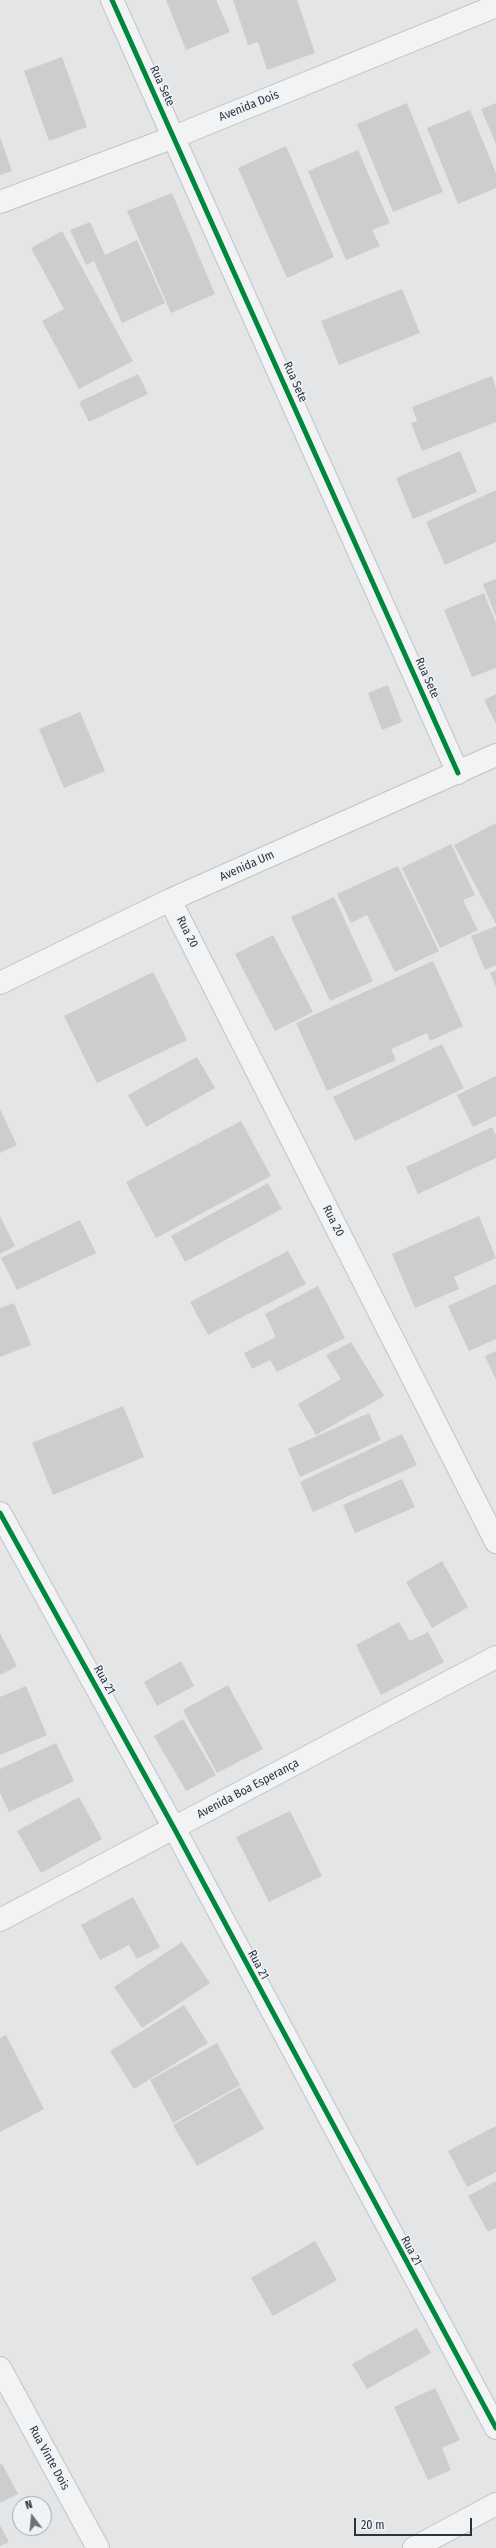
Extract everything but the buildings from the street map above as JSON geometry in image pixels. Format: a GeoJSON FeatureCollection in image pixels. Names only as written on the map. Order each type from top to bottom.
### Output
{"type":"FeatureCollection","features":[{"type":"Feature","properties":{"kind":"street","name":"Rua Sete"},"geometry":{"type":"LineString","coordinates":[[112,0],[458,773]]}},
{"type":"Feature","properties":{"kind":"street","name":"Avenida Dois"},"geometry":{"type":"LineString","coordinates":[[0,202],[174,137],[496,6]]}},
{"type":"Feature","properties":{"kind":"street","name":"Avenida Um"},"geometry":{"type":"LineString","coordinates":[[0,983],[170,900],[496,755]]}},
{"type":"Feature","properties":{"kind":"street","name":"Rua 20"},"geometry":{"type":"LineString","coordinates":[[170,900],[496,1542]]}},
{"type":"Feature","properties":{"kind":"street","name":"Rua 21"},"geometry":{"type":"LineString","coordinates":[[0,1513],[174,1828],[496,2428]]}},
{"type":"Feature","properties":{"kind":"street","name":"Avenida Boa Esperança"},"geometry":{"type":"LineString","coordinates":[[0,1920],[496,1657]]}},
{"type":"Feature","properties":{"kind":"street","name":"Rua Vinte Dois"},"geometry":{"type":"LineString","coordinates":[[0,2368],[98,2548]]}},
{"type":"Feature","properties":{"kind":"street"},"geometry":{"type":"LineString","coordinates":[[414,2548],[496,2504]]}},
{"type":"Feature","properties":{"kind":"cycle path"},"geometry":{"type":"LineString","coordinates":[[112,0],[458,773]]}},
{"type":"Feature","properties":{"kind":"cycle path"},"geometry":{"type":"LineString","coordinates":[[0,1513],[174,1828],[496,2428]]}}]}
